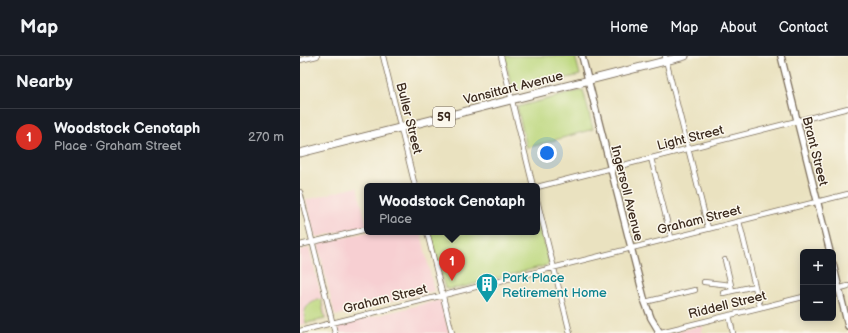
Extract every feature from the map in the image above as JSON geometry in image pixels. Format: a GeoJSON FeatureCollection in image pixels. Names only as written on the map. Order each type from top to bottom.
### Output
{"type":"FeatureCollection","features":[{"type":"Feature","properties":{"kind":"main road","name":"Vansittart Avenue"},"geometry":{"type":"LineString","coordinates":[[300,153],[588,81],[665,59],[685,56]]}},
{"type":"Feature","properties":{"kind":"street"},"geometry":{"type":"LineString","coordinates":[[300,60],[317,56]]}},
{"type":"Feature","properties":{"kind":"street","name":"Buller Street"},"geometry":{"type":"LineString","coordinates":[[383,56],[414,183]]}},
{"type":"Feature","properties":{"kind":"street"},"geometry":{"type":"LineString","coordinates":[[501,56],[532,183]]}},
{"type":"Feature","properties":{"kind":"street","name":"Ingersoll Avenue"},"geometry":{"type":"LineString","coordinates":[[582,56],[645,302],[659,333]]}},
{"type":"Feature","properties":{"kind":"street","name":"Brant Street"},"geometry":{"type":"LineString","coordinates":[[781,56],[829,249]]}},
{"type":"Feature","properties":{"kind":"street"},"geometry":{"type":"LineString","coordinates":[[665,59],[708,228]]}},
{"type":"Feature","properties":{"kind":"street","name":"Light Street"},"geometry":{"type":"LineString","coordinates":[[540,186],[848,108]]}},
{"type":"Feature","properties":{"kind":"street"},"geometry":{"type":"LineString","coordinates":[[651,158],[671,237]]}},
{"type":"Feature","properties":{"kind":"street"},"geometry":{"type":"LineString","coordinates":[[300,192],[335,333]]}},
{"type":"Feature","properties":{"kind":"street","name":"Graham Street"},"geometry":{"type":"LineString","coordinates":[[300,331],[671,237],[848,194]]}},
{"type":"Feature","properties":{"kind":"street"},"geometry":{"type":"LineString","coordinates":[[540,213],[570,333]]}},
{"type":"Feature","properties":{"kind":"street"},"geometry":{"type":"LineString","coordinates":[[739,221],[760,308]]}},
{"type":"Feature","properties":{"kind":"street"},"geometry":{"type":"LineString","coordinates":[[300,245],[364,230]]}},
{"type":"Feature","properties":{"kind":"street"},"geometry":{"type":"LineString","coordinates":[[428,235],[452,333]]}},
{"type":"Feature","properties":{"kind":"street"},"geometry":{"type":"LineString","coordinates":[[725,260],[732,291]]}},
{"type":"Feature","properties":{"kind":"street"},"geometry":{"type":"LineString","coordinates":[[704,282],[731,285]]}},
{"type":"Feature","properties":{"kind":"street"},"geometry":{"type":"LineString","coordinates":[[723,293],[755,286]]}},
{"type":"Feature","properties":{"kind":"street"},"geometry":{"type":"LineString","coordinates":[[848,286],[836,289],[848,326]]}},
{"type":"Feature","properties":{"kind":"street"},"geometry":{"type":"LineString","coordinates":[[645,302],[695,290]]}},
{"type":"Feature","properties":{"kind":"street","name":"Riddell Street"},"geometry":{"type":"LineString","coordinates":[[659,333],[800,298]]}},
{"type":"Feature","properties":{"kind":"street"},"geometry":{"type":"LineString","coordinates":[[728,315],[733,333]]}},
{"type":"Feature","properties":{"kind":"shaded area"},"geometry":{"type":"Polygon","coordinates":[[[357,187],[364,214],[364,226],[318,237],[315,236],[306,200],[357,187]]]}},
{"type":"Feature","properties":{"kind":"shaded area"},"geometry":{"type":"Polygon","coordinates":[[[364,233],[364,235],[422,235],[434,291],[335,316],[318,245],[364,233]]]}},
{"type":"Feature","properties":{"kind":"shaded area"},"geometry":{"type":"Polygon","coordinates":[[[309,248],[327,318],[300,325],[300,250],[309,248]]]}},
{"type":"Feature","properties":{"kind":"shaded area"},"geometry":{"type":"Polygon","coordinates":[[[439,300],[441,302],[449,333],[339,333],[338,327],[340,325],[439,300]]]}},
{"type":"Feature","properties":{"kind":"shaded area"},"geometry":{"type":"Polygon","coordinates":[[[703,325],[702,333],[672,333],[703,325]]]}},
{"type":"Feature","properties":{"kind":"green space"},"geometry":{"type":"Polygon","coordinates":[[[504,56],[575,56],[580,75],[513,91],[504,56]]]}},
{"type":"Feature","properties":{"kind":"green space"},"geometry":{"type":"Polygon","coordinates":[[[583,90],[593,129],[527,148],[517,107],[583,90]]]}},
{"type":"Feature","properties":{"kind":"green space"},"geometry":{"type":"Polygon","coordinates":[[[540,225],[549,262],[548,265],[459,288],[445,288],[431,235],[540,235],[540,225]]]}},
{"type":"Feature","properties":{"kind":"green space"},"geometry":{"type":"Polygon","coordinates":[[[321,299],[325,319],[306,323],[304,314],[305,310],[312,302],[321,299]]]}},
{"type":"Feature","properties":{"kind":"place","name":"Woodstock Cenotaph"},"geometry":{"type":"Point","coordinates":[452,281]}},
{"type":"Feature","properties":{"kind":"place","name":"Park Place Retirement Home"},"geometry":{"type":"Point","coordinates":[487,304]}}]}
